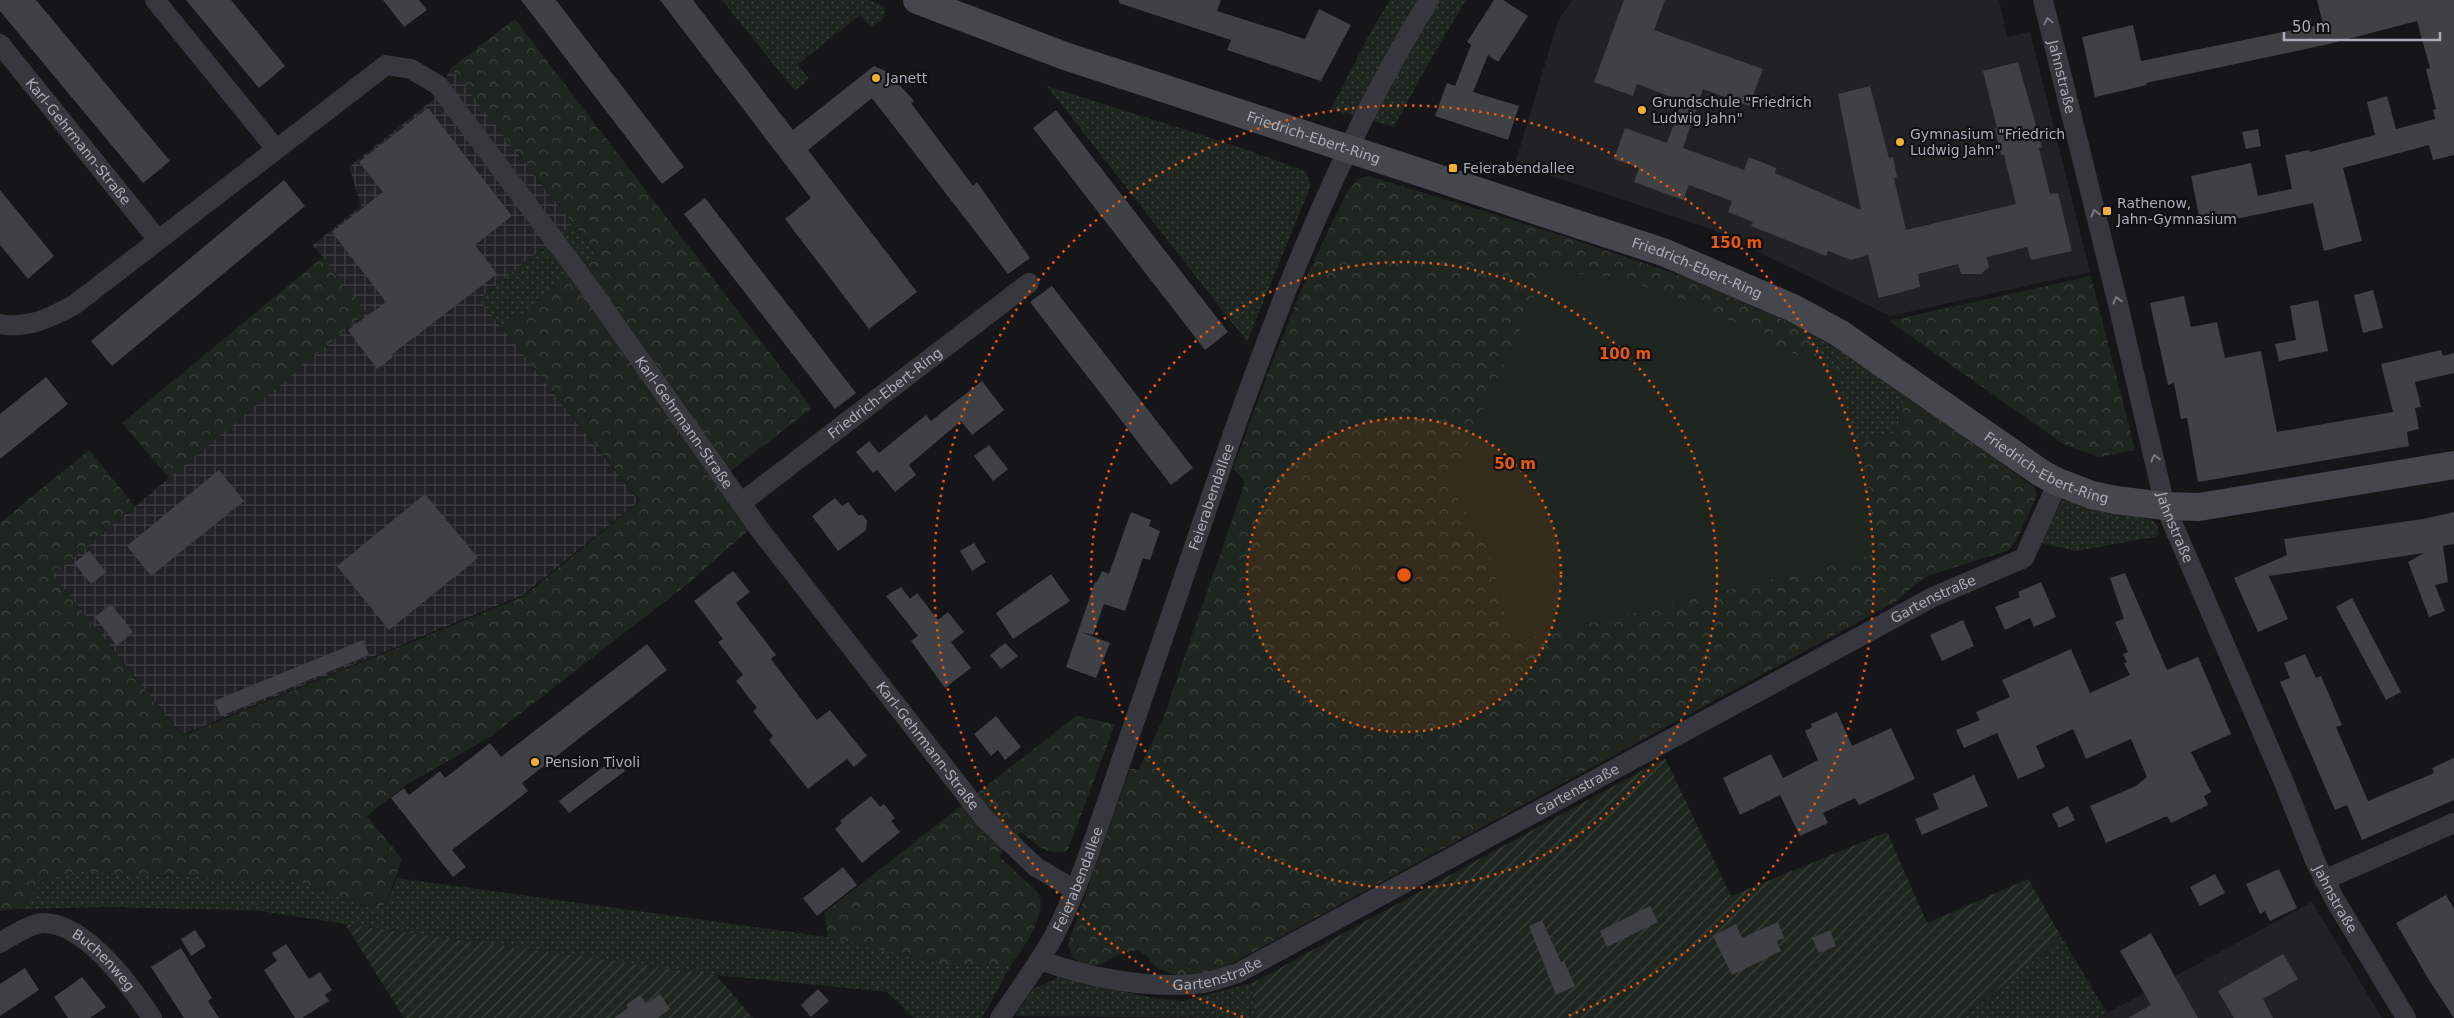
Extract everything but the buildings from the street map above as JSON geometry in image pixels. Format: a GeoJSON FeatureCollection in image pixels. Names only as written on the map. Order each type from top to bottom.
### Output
{"type":"FeatureCollection","features":[{"type":"Feature","properties":{"kind":"main road","name":"Friedrich-Ebert-Ring"},"geometry":{"type":"LineString","coordinates":[[918,0],[1066,56],[1663,252],[1793,308],[1839,333],[1877,357],[2042,472],[2058,482],[2092,495],[2165,506],[2198,507],[2454,464]]}},
{"type":"Feature","properties":{"kind":"street"},"geometry":{"type":"LineString","coordinates":[[155,0],[276,149]]}},
{"type":"Feature","properties":{"kind":"street","name":"Feierabendallee"},"geometry":{"type":"LineString","coordinates":[[1000,1018],[1040,960],[1075,890],[1265,344],[1297,264],[1349,149],[1406,37],[1429,0]]}},
{"type":"Feature","properties":{"kind":"street","name":"Jahnstraße"},"geometry":{"type":"LineString","coordinates":[[2043,0],[2117,300],[2165,506],[2324,880],[2406,1018]]}},
{"type":"Feature","properties":{"kind":"street","name":"Karl-Gehrmann-Straße"},"geometry":{"type":"LineString","coordinates":[[0,44],[158,240]]}},
{"type":"Feature","properties":{"kind":"street","name":"Karl-Gehrmann-Straße"},"geometry":{"type":"LineString","coordinates":[[0,324],[26,325],[50,318],[74,305],[386,65],[411,69],[438,86],[579,273],[741,503],[984,818],[1036,867],[1075,890]]}},
{"type":"Feature","properties":{"kind":"street","name":"Friedrich-Ebert-Ring"},"geometry":{"type":"LineString","coordinates":[[741,503],[1029,283]]}},
{"type":"Feature","properties":{"kind":"street","name":"Gartenstraße"},"geometry":{"type":"LineString","coordinates":[[1040,960],[1063,968],[1087,973],[1176,986],[1206,983],[1238,973],[1933,597],[2024,558],[2058,482]]}},
{"type":"Feature","properties":{"kind":"street"},"geometry":{"type":"LineString","coordinates":[[2324,880],[2454,823]]}},
{"type":"Feature","properties":{"kind":"street","name":"Buchenweg"},"geometry":{"type":"LineString","coordinates":[[0,943],[41,923],[62,928],[84,940],[101,953],[115,967],[152,1018]]}},
{"type":"Feature","properties":{"kind":"shaded area","name":"Gymnasium \"Friedrich Ludwig Jahn\""},"geometry":{"type":"Polygon","coordinates":[[[1572,0],[1999,0],[2007,37],[2030,32],[2090,272],[1890,316],[1711,229],[1515,164],[1558,21],[1572,0]]]}},
{"type":"Feature","properties":{"kind":"shaded area"},"geometry":{"type":"Polygon","coordinates":[[[451,68],[573,224],[479,299],[639,501],[523,595],[182,735],[53,575],[366,313],[313,245],[361,206],[349,167],[435,98],[451,68]]]}},
{"type":"Feature","properties":{"kind":"shaded area"},"geometry":{"type":"Polygon","coordinates":[[[2312,902],[2382,1018],[2098,1018],[2312,902]]]}},
{"type":"Feature","properties":{"kind":"green space"},"geometry":{"type":"Polygon","coordinates":[[[722,0],[869,0],[885,7],[884,18],[871,28],[860,15],[798,64],[809,79],[795,91],[722,0]]]}},
{"type":"Feature","properties":{"kind":"green space"},"geometry":{"type":"Polygon","coordinates":[[[1390,0],[1466,0],[1394,127],[1331,109],[1374,26],[1390,0]]]}},
{"type":"Feature","properties":{"kind":"green space"},"geometry":{"type":"Polygon","coordinates":[[[515,19],[812,408],[715,483],[750,529],[685,586],[490,737],[406,785],[367,816],[402,859],[386,904],[370,908],[297,882],[77,871],[42,882],[19,909],[0,911],[0,523],[89,450],[135,506],[53,575],[182,736],[524,596],[640,501],[503,329],[597,254],[451,68],[515,19]]]}},
{"type":"Feature","properties":{"kind":"green space"},"geometry":{"type":"Polygon","coordinates":[[[1047,86],[1233,145],[1305,171],[1311,185],[1247,342],[1047,86]]]}},
{"type":"Feature","properties":{"kind":"green space"},"geometry":{"type":"Polygon","coordinates":[[[1369,176],[1564,236],[1690,279],[1797,326],[1837,375],[1449,485],[1488,547],[1512,642],[1879,553],[1852,439],[1890,436],[1893,433],[1906,394],[2035,488],[2037,495],[2016,541],[2007,551],[1930,575],[1917,583],[1897,601],[1222,969],[1200,974],[1183,975],[1168,973],[1158,968],[1146,955],[1138,951],[1125,953],[1098,965],[1083,963],[1073,958],[1068,944],[1130,769],[1139,769],[1162,722],[1245,482],[1233,469],[1268,373],[1309,271],[1348,190],[1361,177],[1369,176]]]}},
{"type":"Feature","properties":{"kind":"green space"},"geometry":{"type":"Polygon","coordinates":[[[573,224],[597,254],[503,329],[479,299],[573,224]]]}},
{"type":"Feature","properties":{"kind":"green space"},"geometry":{"type":"Polygon","coordinates":[[[323,257],[366,313],[169,478],[122,423],[323,257]]]}},
{"type":"Feature","properties":{"kind":"green space"},"geometry":{"type":"Polygon","coordinates":[[[1547,271],[1616,277],[1695,304],[1837,375],[1879,553],[1512,642],[1488,547],[1449,485],[1547,271]]]}},
{"type":"Feature","properties":{"kind":"green space"},"geometry":{"type":"Polygon","coordinates":[[[2091,276],[2135,450],[2099,457],[2063,444],[1889,321],[2091,276]]]}},
{"type":"Feature","properties":{"kind":"green space"},"geometry":{"type":"Polygon","coordinates":[[[1797,326],[1873,370],[1906,394],[1893,433],[1890,436],[1852,439],[1837,375],[1797,326]]]}},
{"type":"Feature","properties":{"kind":"green space"},"geometry":{"type":"Polygon","coordinates":[[[2065,500],[2106,513],[2150,519],[2157,524],[2159,535],[2076,551],[2044,544],[2041,540],[2062,501],[2065,500]]]}},
{"type":"Feature","properties":{"kind":"green space"},"geometry":{"type":"Polygon","coordinates":[[[1076,716],[1115,724],[1068,850],[1061,852],[1048,851],[1021,832],[999,856],[1038,893],[1040,901],[1040,910],[1033,930],[1011,965],[950,966],[828,937],[824,913],[1076,716]]]}},
{"type":"Feature","properties":{"kind":"green space"},"geometry":{"type":"Polygon","coordinates":[[[1665,758],[1731,896],[1887,832],[1927,923],[2028,879],[2062,938],[1962,1018],[1255,1018],[1252,983],[1665,758]]]}},
{"type":"Feature","properties":{"kind":"green space"},"geometry":{"type":"Polygon","coordinates":[[[77,871],[297,882],[370,908],[386,904],[397,878],[828,937],[950,966],[1011,965],[982,1018],[914,1018],[887,992],[716,975],[261,911],[108,907],[19,909],[42,882],[77,871]]]}},
{"type":"Feature","properties":{"kind":"green space"},"geometry":{"type":"Polygon","coordinates":[[[345,924],[716,975],[753,1018],[404,1018],[345,924]]]}},
{"type":"Feature","properties":{"kind":"green space"},"geometry":{"type":"Polygon","coordinates":[[[2062,938],[2107,1013],[2098,1018],[1962,1018],[2062,938]]]}},
{"type":"Feature","properties":{"kind":"green space"},"geometry":{"type":"Polygon","coordinates":[[[1059,977],[1153,998],[1183,1001],[1252,983],[1255,1018],[1015,1016],[1033,989],[1059,977]]]}},
{"type":"Feature","properties":{"kind":"place","name":"Janett"},"geometry":{"type":"Point","coordinates":[876,78]}},
{"type":"Feature","properties":{"kind":"place","name":"Grundschule \"Friedrich Ludwig Jahn\""},"geometry":{"type":"Point","coordinates":[1642,110]}},
{"type":"Feature","properties":{"kind":"place","name":"Gymnasium \"Friedrich Ludwig Jahn\""},"geometry":{"type":"Point","coordinates":[1900,142]}},
{"type":"Feature","properties":{"kind":"place","name":"Feierabendallee"},"geometry":{"type":"Point","coordinates":[1453,168]}},
{"type":"Feature","properties":{"kind":"place","name":"Rathenow, Jahn-Gymnasium"},"geometry":{"type":"Point","coordinates":[2107,211]}},
{"type":"Feature","properties":{"kind":"place","name":"Pension Tivoli"},"geometry":{"type":"Point","coordinates":[535,762]}}]}
